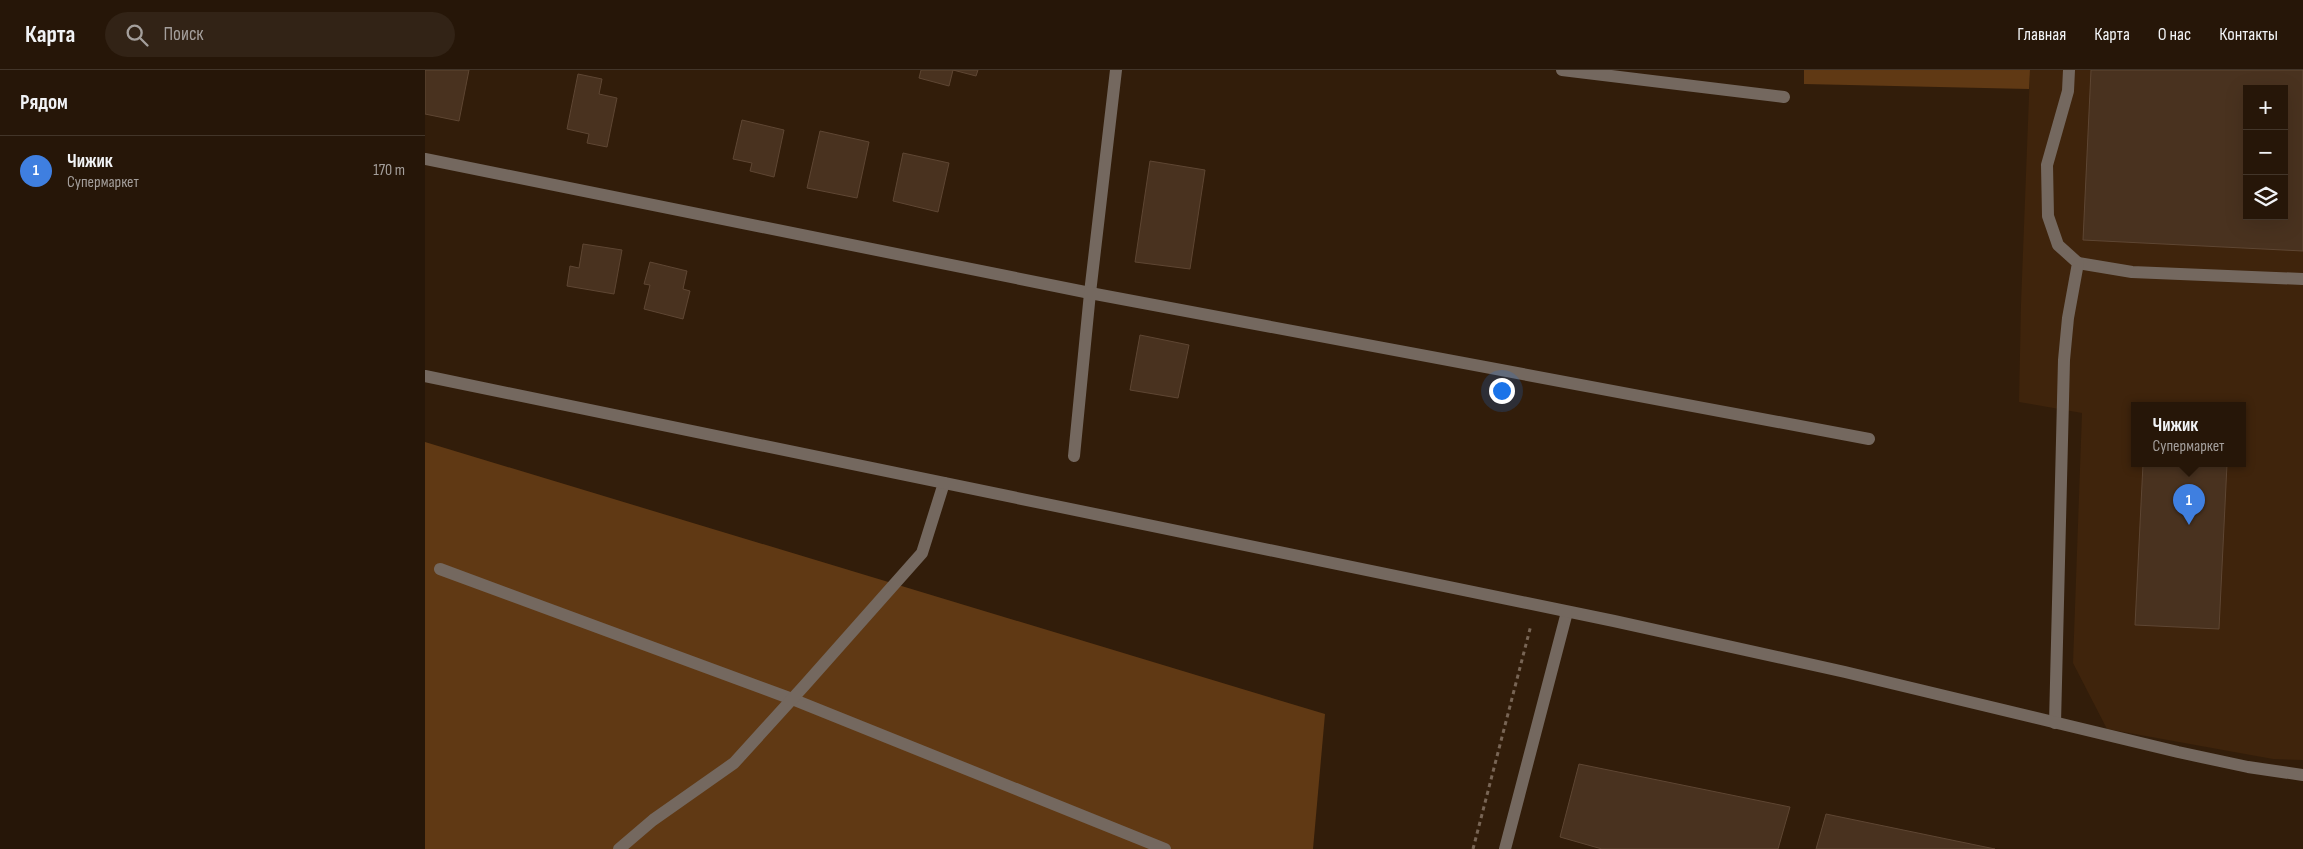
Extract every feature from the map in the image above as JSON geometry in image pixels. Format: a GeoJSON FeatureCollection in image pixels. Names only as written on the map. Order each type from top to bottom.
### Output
{"type":"FeatureCollection","features":[{"type":"Feature","properties":{"kind":"street"},"geometry":{"type":"LineString","coordinates":[[1074,456],[1090,293],[1116,70]]}},
{"type":"Feature","properties":{"kind":"street"},"geometry":{"type":"LineString","coordinates":[[1562,70],[1783,97]]}},
{"type":"Feature","properties":{"kind":"street"},"geometry":{"type":"LineString","coordinates":[[2069,70],[2068,91],[2047,165],[2048,216],[2057,245],[2078,263],[2132,272],[2303,279]]}},
{"type":"Feature","properties":{"kind":"street"},"geometry":{"type":"LineString","coordinates":[[425,159],[1090,293],[1869,439]]}},
{"type":"Feature","properties":{"kind":"street"},"geometry":{"type":"LineString","coordinates":[[2055,723],[2064,360],[2068,318],[2078,263]]}},
{"type":"Feature","properties":{"kind":"street"},"geometry":{"type":"LineString","coordinates":[[425,376],[1536,605],[1845,672],[2204,758],[2303,775]]}},
{"type":"Feature","properties":{"kind":"street"},"geometry":{"type":"LineString","coordinates":[[619,849],[653,820],[734,763],[922,553],[944,483]]}},
{"type":"Feature","properties":{"kind":"street"},"geometry":{"type":"LineString","coordinates":[[440,569],[792,699],[1165,849]]}},
{"type":"Feature","properties":{"kind":"street"},"geometry":{"type":"LineString","coordinates":[[1505,849],[1567,612]]}},
{"type":"Feature","properties":{"kind":"path"},"geometry":{"type":"LineString","coordinates":[[1473,849],[1536,605]]}},
{"type":"Feature","properties":{"kind":"shaded area"},"geometry":{"type":"Polygon","coordinates":[[[1804,70],[2030,70],[2029,89],[1804,84],[1804,70]]]}},
{"type":"Feature","properties":{"kind":"shaded area"},"geometry":{"type":"Polygon","coordinates":[[[2030,70],[2303,70],[2303,760],[2273,759],[2107,729],[2073,663],[2082,413],[2019,402],[2030,70]]]}},
{"type":"Feature","properties":{"kind":"shaded area"},"geometry":{"type":"Polygon","coordinates":[[[425,442],[1325,714],[1313,849],[425,849],[425,442]]]}},
{"type":"Feature","properties":{"kind":"building"},"geometry":{"type":"Polygon","coordinates":[[[425,70],[469,70],[459,121],[425,114],[425,70]]]}},
{"type":"Feature","properties":{"kind":"building"},"geometry":{"type":"Polygon","coordinates":[[[921,70],[953,70],[949,86],[919,78],[921,70]]]}},
{"type":"Feature","properties":{"kind":"building"},"geometry":{"type":"Polygon","coordinates":[[[953,70],[978,70],[976,76],[953,70]]]}},
{"type":"Feature","properties":{"kind":"building"},"geometry":{"type":"Polygon","coordinates":[[[2091,70],[2303,70],[2303,251],[2083,240],[2091,70]]]}},
{"type":"Feature","properties":{"kind":"building"},"geometry":{"type":"Polygon","coordinates":[[[578,74],[602,79],[599,94],[617,98],[607,147],[587,143],[589,134],[567,129],[578,74]]]}},
{"type":"Feature","properties":{"kind":"building"},"geometry":{"type":"Polygon","coordinates":[[[742,120],[784,130],[774,177],[750,171],[752,163],[733,159],[742,120]]]}},
{"type":"Feature","properties":{"kind":"building"},"geometry":{"type":"Polygon","coordinates":[[[820,131],[869,142],[857,198],[807,188],[820,131]]]}},
{"type":"Feature","properties":{"kind":"building"},"geometry":{"type":"Polygon","coordinates":[[[903,153],[949,163],[938,212],[893,201],[903,153]]]}},
{"type":"Feature","properties":{"kind":"building"},"geometry":{"type":"Polygon","coordinates":[[[1150,161],[1205,170],[1190,269],[1135,262],[1150,161]]]}},
{"type":"Feature","properties":{"kind":"building"},"geometry":{"type":"Polygon","coordinates":[[[583,244],[622,250],[614,294],[567,286],[570,266],[579,268],[583,244]]]}},
{"type":"Feature","properties":{"kind":"building"},"geometry":{"type":"Polygon","coordinates":[[[650,262],[687,271],[683,289],[690,291],[683,319],[644,309],[650,285],[644,284],[650,262]]]}},
{"type":"Feature","properties":{"kind":"building"},"geometry":{"type":"Polygon","coordinates":[[[1140,335],[1189,345],[1178,398],[1130,390],[1140,335]]]}},
{"type":"Feature","properties":{"kind":"building"},"geometry":{"type":"Polygon","coordinates":[[[2143,467],[2227,467],[2219,629],[2135,625],[2143,467]]]}},
{"type":"Feature","properties":{"kind":"building"},"geometry":{"type":"Polygon","coordinates":[[[1579,764],[1790,807],[1778,849],[1602,849],[1560,837],[1579,764]]]}},
{"type":"Feature","properties":{"kind":"building"},"geometry":{"type":"Polygon","coordinates":[[[1826,814],[1995,849],[1816,849],[1826,814]]]}},
{"type":"Feature","properties":{"kind":"place","name":"Чижик"},"geometry":{"type":"Point","coordinates":[2189,525]}}]}
